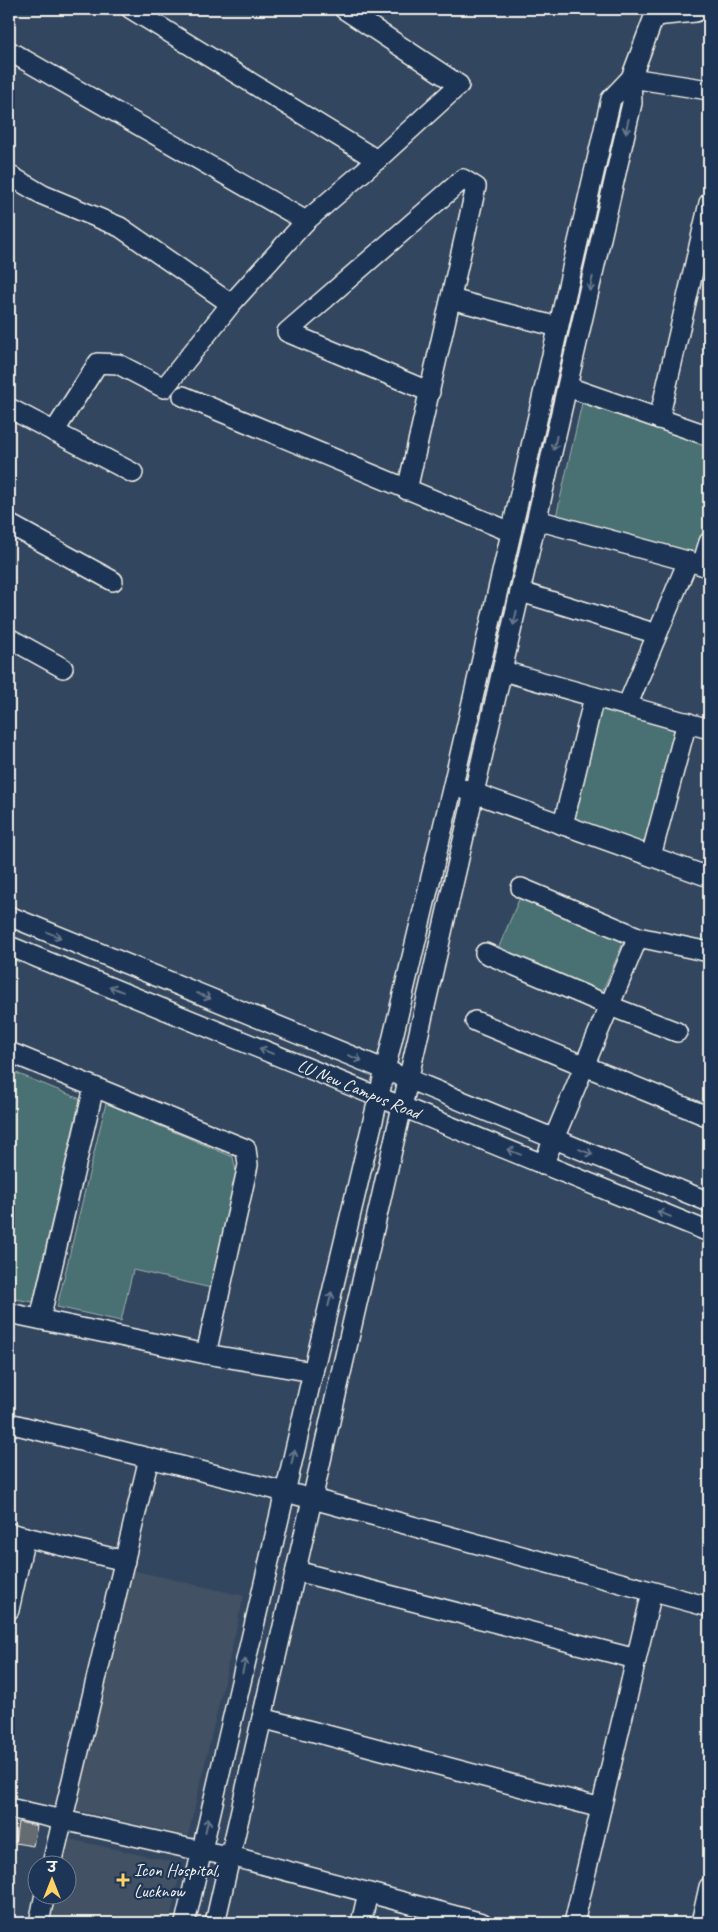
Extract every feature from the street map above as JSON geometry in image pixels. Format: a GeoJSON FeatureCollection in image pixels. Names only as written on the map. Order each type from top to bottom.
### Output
{"type":"FeatureCollection","features":[{"type":"Feature","properties":{"kind":"street"},"geometry":{"type":"LineString","coordinates":[[130,9],[377,160]]}},
{"type":"Feature","properties":{"kind":"street"},"geometry":{"type":"LineString","coordinates":[[54,432],[98,363],[118,364],[164,388],[231,304],[306,220],[377,160],[460,85],[344,9]]}},
{"type":"Feature","properties":{"kind":"street"},"geometry":{"type":"LineString","coordinates":[[184,1923],[453,785],[611,99],[631,78],[656,12],[695,12],[704,9]]}},
{"type":"Feature","properties":{"kind":"street"},"geometry":{"type":"LineString","coordinates":[[9,51],[306,220]]}},
{"type":"Feature","properties":{"kind":"street"},"geometry":{"type":"LineString","coordinates":[[631,78],[709,90]]}},
{"type":"Feature","properties":{"kind":"street"},"geometry":{"type":"LineString","coordinates":[[216,1923],[632,103],[631,78]]}},
{"type":"Feature","properties":{"kind":"street"},"geometry":{"type":"LineString","coordinates":[[9,175],[43,195],[120,227],[231,304]]}},
{"type":"Feature","properties":{"kind":"street"},"geometry":{"type":"LineString","coordinates":[[408,490],[451,299],[476,187],[463,179],[287,332],[430,392]]}},
{"type":"Feature","properties":{"kind":"street"},"geometry":{"type":"LineString","coordinates":[[659,419],[709,202]]}},
{"type":"Feature","properties":{"kind":"street"},"geometry":{"type":"LineString","coordinates":[[451,299],[558,327]]}},
{"type":"Feature","properties":{"kind":"street"},"geometry":{"type":"LineString","coordinates":[[568,387],[709,436]]}},
{"type":"Feature","properties":{"kind":"street"},"geometry":{"type":"LineString","coordinates":[[183,396],[511,532]]}},
{"type":"Feature","properties":{"kind":"street"},"geometry":{"type":"LineString","coordinates":[[9,408],[134,473]]}},
{"type":"Feature","properties":{"kind":"street"},"geometry":{"type":"LineString","coordinates":[[537,520],[700,564]]}},
{"type":"Feature","properties":{"kind":"street"},"geometry":{"type":"LineString","coordinates":[[9,524],[113,582]]}},
{"type":"Feature","properties":{"kind":"street"},"geometry":{"type":"LineString","coordinates":[[627,706],[657,634],[700,564],[709,542]]}},
{"type":"Feature","properties":{"kind":"street"},"geometry":{"type":"LineString","coordinates":[[504,564],[525,572]]}},
{"type":"Feature","properties":{"kind":"street"},"geometry":{"type":"LineString","coordinates":[[521,592],[657,634]]}},
{"type":"Feature","properties":{"kind":"street"},"geometry":{"type":"LineString","coordinates":[[9,638],[63,668]]}},
{"type":"Feature","properties":{"kind":"street"},"geometry":{"type":"LineString","coordinates":[[503,671],[709,728]]}},
{"type":"Feature","properties":{"kind":"street"},"geometry":{"type":"LineString","coordinates":[[563,825],[594,697]]}},
{"type":"Feature","properties":{"kind":"street"},"geometry":{"type":"LineString","coordinates":[[651,856],[687,722]]}},
{"type":"Feature","properties":{"kind":"street"},"geometry":{"type":"LineString","coordinates":[[453,785],[709,877]]}},
{"type":"Feature","properties":{"kind":"street"},"geometry":{"type":"LineString","coordinates":[[521,888],[638,937],[709,952]]}},
{"type":"Feature","properties":{"kind":"street","name":"LU New Campus Road"},"geometry":{"type":"LineString","coordinates":[[9,916],[709,1202]]}},
{"type":"Feature","properties":{"kind":"street"},"geometry":{"type":"LineString","coordinates":[[543,1165],[638,937]]}},
{"type":"Feature","properties":{"kind":"street","name":"LU New Campus Road"},"geometry":{"type":"LineString","coordinates":[[9,946],[709,1232]]}},
{"type":"Feature","properties":{"kind":"street"},"geometry":{"type":"LineString","coordinates":[[485,953],[677,1032]]}},
{"type":"Feature","properties":{"kind":"street"},"geometry":{"type":"LineString","coordinates":[[475,1021],[709,1117]]}},
{"type":"Feature","properties":{"kind":"street"},"geometry":{"type":"LineString","coordinates":[[9,1052],[246,1149],[248,1165],[206,1354]]}},
{"type":"Feature","properties":{"kind":"street"},"geometry":{"type":"LineString","coordinates":[[40,1319],[94,1087]]}},
{"type":"Feature","properties":{"kind":"street"},"geometry":{"type":"LineString","coordinates":[[9,1313],[206,1354],[313,1372]]}},
{"type":"Feature","properties":{"kind":"street"},"geometry":{"type":"LineString","coordinates":[[9,1423],[313,1499],[709,1608]]}},
{"type":"Feature","properties":{"kind":"street"},"geometry":{"type":"LineString","coordinates":[[54,1854],[149,1458]]}},
{"type":"Feature","properties":{"kind":"street"},"geometry":{"type":"LineString","coordinates":[[9,1610],[17,1535],[125,1561]]}},
{"type":"Feature","properties":{"kind":"street"},"geometry":{"type":"LineString","coordinates":[[296,1571],[636,1659]]}},
{"type":"Feature","properties":{"kind":"street"},"geometry":{"type":"LineString","coordinates":[[574,1923],[652,1592]]}},
{"type":"Feature","properties":{"kind":"street"},"geometry":{"type":"LineString","coordinates":[[262,1718],[601,1808]]}},
{"type":"Feature","properties":{"kind":"street"},"geometry":{"type":"LineString","coordinates":[[9,1808],[231,1856],[482,1923]]}},
{"type":"Feature","properties":{"kind":"street"},"geometry":{"type":"LineString","coordinates":[[701,1923],[709,1887]]}},
{"type":"Feature","properties":{"kind":"street"},"geometry":{"type":"LineString","coordinates":[[361,1923],[368,1893]]}},
{"type":"Feature","properties":{"kind":"street"},"geometry":{"type":"LineString","coordinates":[[38,1923],[43,1904]]}},
{"type":"Feature","properties":{"kind":"shaded area"},"geometry":{"type":"Polygon","coordinates":[[[132,1570],[244,1596],[188,1836],[76,1810],[132,1570]]]}},
{"type":"Feature","properties":{"kind":"shaded area","name":"Icon Hospital, Lucknow"},"geometry":{"type":"Polygon","coordinates":[[[69,1839],[182,1864],[169,1923],[50,1923],[54,1904],[78,1904],[78,1854],[65,1854],[69,1839]]]}},
{"type":"Feature","properties":{"kind":"green space"},"geometry":{"type":"Polygon","coordinates":[[[582,403],[709,446],[709,521],[699,556],[556,517],[582,403]]]}},
{"type":"Feature","properties":{"kind":"green space"},"geometry":{"type":"Polygon","coordinates":[[[601,706],[675,726],[645,849],[572,820],[601,706]]]}},
{"type":"Feature","properties":{"kind":"green space"},"geometry":{"type":"Polygon","coordinates":[[[520,897],[624,941],[602,992],[498,949],[520,897]]]}},
{"type":"Feature","properties":{"kind":"green space"},"geometry":{"type":"Polygon","coordinates":[[[9,1070],[80,1099],[33,1302],[9,1298],[9,1070]]]}},
{"type":"Feature","properties":{"kind":"green space"},"geometry":{"type":"Polygon","coordinates":[[[106,1103],[233,1157],[236,1172],[211,1288],[133,1270],[121,1321],[57,1307],[106,1103]]]}},
{"type":"Feature","properties":{"kind":"building"},"geometry":{"type":"Polygon","coordinates":[[[18,1822],[37,1826],[33,1846],[15,1843],[18,1822]]]}},
{"type":"Feature","properties":{"kind":"place","name":"Icon Hospital, Lucknow"},"geometry":{"type":"Point","coordinates":[123,1880]}}]}
